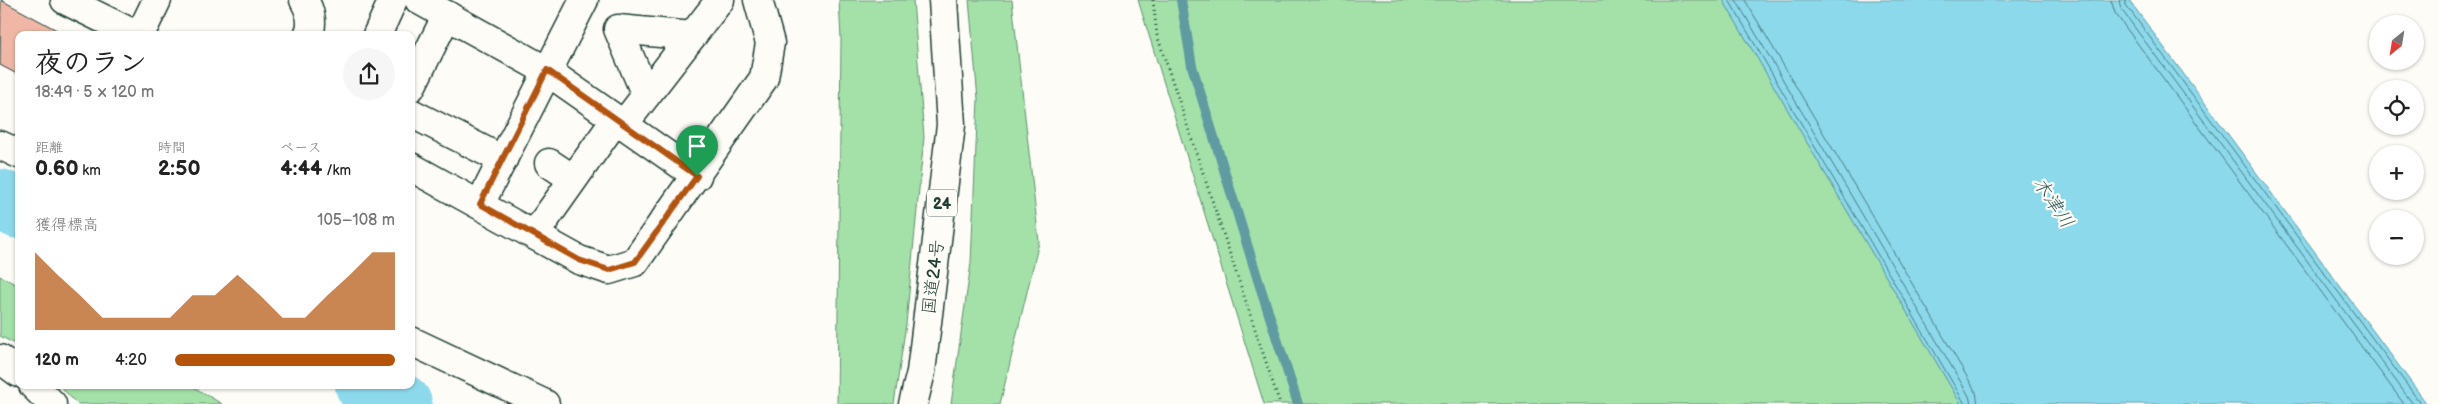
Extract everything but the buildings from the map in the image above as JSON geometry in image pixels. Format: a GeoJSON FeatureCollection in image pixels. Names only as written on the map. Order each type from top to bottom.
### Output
{"type":"FeatureCollection","features":[{"type":"Feature","properties":{"kind":"main road"},"geometry":{"type":"LineString","coordinates":[[65,0],[128,31]]}},
{"type":"Feature","properties":{"kind":"main road"},"geometry":{"type":"LineString","coordinates":[[142,31],[158,0]]}},
{"type":"Feature","properties":{"kind":"main road"},"geometry":{"type":"LineString","coordinates":[[304,0],[309,8],[311,31]]}},
{"type":"Feature","properties":{"kind":"main road"},"geometry":{"type":"LineString","coordinates":[[379,31],[393,0]]}},
{"type":"Feature","properties":{"kind":"main road"},"geometry":{"type":"LineString","coordinates":[[419,0],[547,70],[697,176]]}},
{"type":"Feature","properties":{"kind":"main road"},"geometry":{"type":"LineString","coordinates":[[480,204],[584,0]]}},
{"type":"Feature","properties":{"kind":"main road"},"geometry":{"type":"LineString","coordinates":[[534,235],[573,179],[620,122],[646,95],[720,0]]}},
{"type":"Feature","properties":{"kind":"main road"},"geometry":{"type":"LineString","coordinates":[[415,169],[579,260],[609,270],[635,262],[764,78],[770,43],[758,0]]}},
{"type":"Feature","properties":{"kind":"main road","name":"国道24号"},"geometry":{"type":"LineString","coordinates":[[913,404],[921,372],[951,125],[944,0]]}},
{"type":"Feature","properties":{"kind":"main road"},"geometry":{"type":"LineString","coordinates":[[415,79],[447,16]]}},
{"type":"Feature","properties":{"kind":"main road"},"geometry":{"type":"LineString","coordinates":[[646,95],[618,30],[692,36]]}},
{"type":"Feature","properties":{"kind":"main road"},"geometry":{"type":"LineString","coordinates":[[415,115],[503,160]]}},
{"type":"Feature","properties":{"kind":"main road"},"geometry":{"type":"LineString","coordinates":[[0,145],[15,152]]}},
{"type":"Feature","properties":{"kind":"main road"},"geometry":{"type":"LineString","coordinates":[[549,163],[573,179]]}},
{"type":"Feature","properties":{"kind":"main road"},"geometry":{"type":"LineString","coordinates":[[415,344],[544,404]]}},
{"type":"Feature","properties":{"kind":"main road"},"geometry":{"type":"LineString","coordinates":[[0,359],[15,370]]}},
{"type":"Feature","properties":{"kind":"main road"},"geometry":{"type":"LineString","coordinates":[[37,389],[52,404]]}},
{"type":"Feature","properties":{"kind":"path"},"geometry":{"type":"LineString","coordinates":[[1153,0],[1157,35],[1280,404]]}},
{"type":"Feature","properties":{"kind":"green space"},"geometry":{"type":"Polygon","coordinates":[[[839,0],[913,0],[924,137],[906,324],[894,404],[837,404],[841,39],[839,0]]]}},
{"type":"Feature","properties":{"kind":"green space"},"geometry":{"type":"Polygon","coordinates":[[[969,0],[1012,0],[1039,242],[1000,404],[951,404],[971,263],[978,99],[969,0]]]}},
{"type":"Feature","properties":{"kind":"green space"},"geometry":{"type":"Polygon","coordinates":[[[1138,0],[1723,0],[1961,404],[1264,404],[1138,0]]]}},
{"type":"Feature","properties":{"kind":"green space"},"geometry":{"type":"Polygon","coordinates":[[[0,276],[15,284],[15,344],[0,336],[0,276]]]}},
{"type":"Feature","properties":{"kind":"green space"},"geometry":{"type":"Polygon","coordinates":[[[63,389],[197,389],[222,404],[77,404],[63,389]]]}},
{"type":"Feature","properties":{"kind":"water","name":"木津川"},"geometry":{"type":"Polygon","coordinates":[[[1723,0],[2129,0],[2427,404],[1961,404],[1723,0]]]}},
{"type":"Feature","properties":{"kind":"waterway"},"geometry":{"type":"LineString","coordinates":[[1181,0],[1192,66],[1298,404]]}},
{"type":"Feature","properties":{"kind":"waterway"},"geometry":{"type":"LineString","coordinates":[[0,199],[15,207]]}},
{"type":"Feature","properties":{"kind":"waterway"},"geometry":{"type":"LineString","coordinates":[[373,389],[402,404]]}},
{"type":"Feature","properties":{"kind":"route"},"geometry":{"type":"LineString","coordinates":[[547,70],[697,176],[635,262],[609,270],[579,260],[480,204],[547,70]]}}]}
